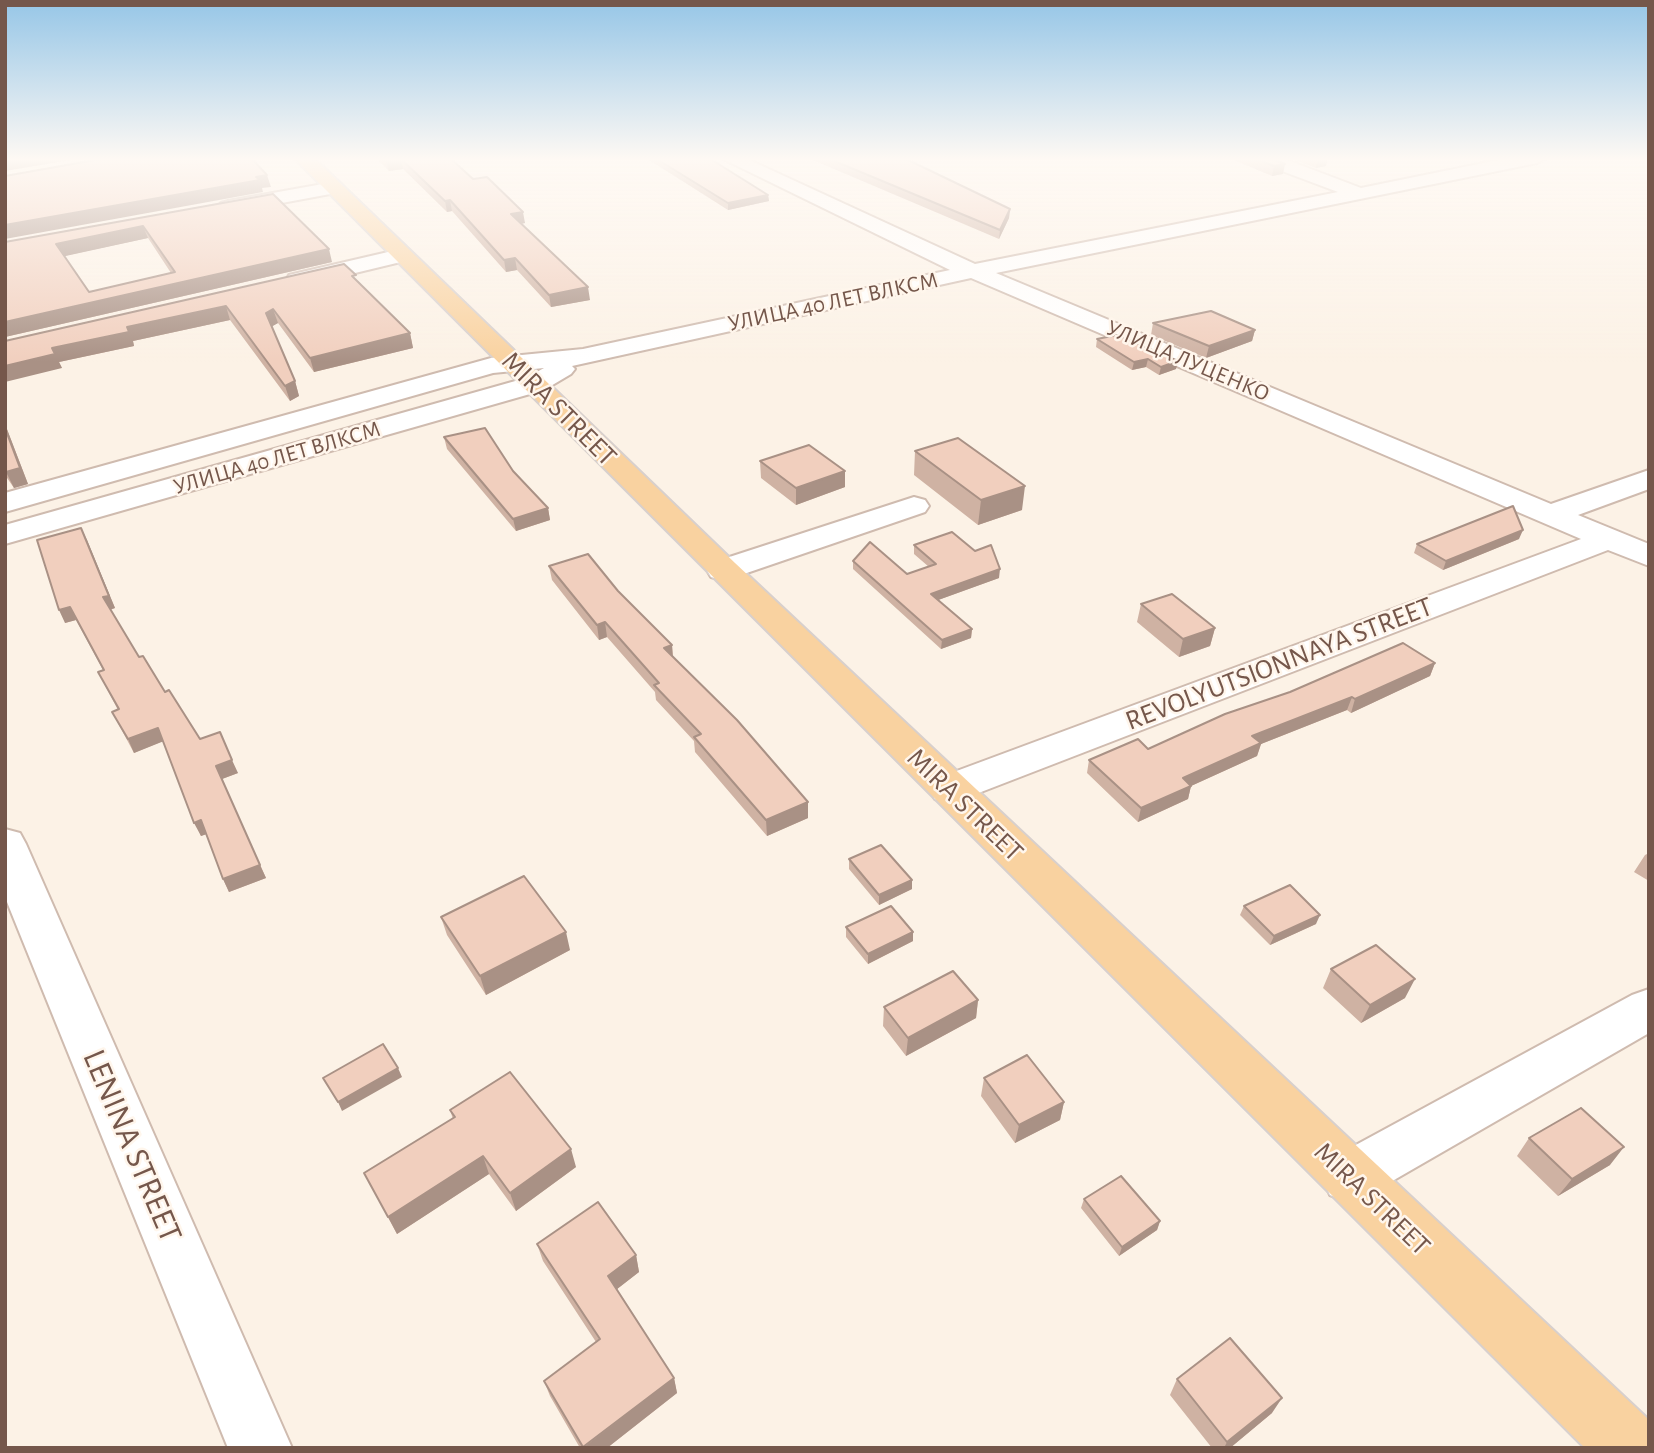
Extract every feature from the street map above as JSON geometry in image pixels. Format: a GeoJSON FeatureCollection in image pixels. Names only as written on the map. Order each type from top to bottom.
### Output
{"type":"FeatureCollection","features":[{"type":"Feature","properties":{"kind":"main road","name":"MIRA STREET"},"geometry":{"type":"LineString","coordinates":[[372,226],[723,570],[1631,1448]]}},
{"type":"Feature","properties":{"kind":"street","name":"УЛИЦА ЛУЦЕНКО"},"geometry":{"type":"LineString","coordinates":[[873,226],[1649,556]]}},
{"type":"Feature","properties":{"kind":"street","name":"УЛИЦА 40 ЛЕТ ВЛКСМ"},"geometry":{"type":"LineString","coordinates":[[5,536],[583,357],[974,271],[1201,226]]}},
{"type":"Feature","properties":{"kind":"street"},"geometry":{"type":"LineString","coordinates":[[269,286],[401,255]]}},
{"type":"Feature","properties":{"kind":"street","name":"УЛИЦА 40 ЛЕТ ВЛКСМ"},"geometry":{"type":"LineString","coordinates":[[5,503],[491,366],[524,374]]}},
{"type":"Feature","properties":{"kind":"street"},"geometry":{"type":"LineString","coordinates":[[1551,513],[1649,479]]}},
{"type":"Feature","properties":{"kind":"street"},"geometry":{"type":"LineString","coordinates":[[723,570],[915,506]]}},
{"type":"Feature","properties":{"kind":"street","name":"REVOLYUTSIONNAYA STREET"},"geometry":{"type":"LineString","coordinates":[[949,789],[1609,539]]}},
{"type":"Feature","properties":{"kind":"street","name":"LENINA STREET"},"geometry":{"type":"LineString","coordinates":[[5,844],[260,1448]]}},
{"type":"Feature","properties":{"kind":"street"},"geometry":{"type":"LineString","coordinates":[[1349,1177],[1649,1009]]}},
{"type":"Feature","properties":{"kind":"building"},"geometry":{"type":"Polygon","coordinates":[[[95,226],[305,226],[329,249],[5,322],[5,242],[95,226]],[[143,226],[56,244],[89,292],[175,272],[143,226]]]}},
{"type":"Feature","properties":{"kind":"building"},"geometry":{"type":"Polygon","coordinates":[[[473,226],[523,226],[588,287],[549,295],[515,258],[504,260],[473,226]]]}},
{"type":"Feature","properties":{"kind":"building"},"geometry":{"type":"Polygon","coordinates":[[[344,264],[356,275],[352,276],[410,333],[310,358],[273,309],[266,313],[295,381],[285,386],[226,306],[127,327],[129,332],[52,348],[55,354],[5,366],[5,341],[344,264]]]}},
{"type":"Feature","properties":{"kind":"building"},"geometry":{"type":"Polygon","coordinates":[[[1211,311],[1255,330],[1209,346],[1153,323],[1211,311]]]}},
{"type":"Feature","properties":{"kind":"building"},"geometry":{"type":"Polygon","coordinates":[[[1117,335],[1178,361],[1161,367],[1148,359],[1134,362],[1097,339],[1117,335]]]}},
{"type":"Feature","properties":{"kind":"building"},"geometry":{"type":"Polygon","coordinates":[[[5,428],[20,468],[6,472],[5,471],[5,428]]]}},
{"type":"Feature","properties":{"kind":"building"},"geometry":{"type":"Polygon","coordinates":[[[485,428],[513,471],[548,508],[513,519],[444,437],[485,428]]]}},
{"type":"Feature","properties":{"kind":"building"},"geometry":{"type":"Polygon","coordinates":[[[958,438],[1025,486],[981,500],[915,451],[958,438]]]}},
{"type":"Feature","properties":{"kind":"building"},"geometry":{"type":"Polygon","coordinates":[[[809,445],[845,471],[796,488],[760,461],[809,445]]]}},
{"type":"Feature","properties":{"kind":"building"},"geometry":{"type":"Polygon","coordinates":[[[1513,506],[1523,530],[1446,561],[1417,544],[1513,506]]]}},
{"type":"Feature","properties":{"kind":"building"},"geometry":{"type":"Polygon","coordinates":[[[81,528],[109,596],[103,597],[139,657],[143,656],[165,692],[169,690],[200,739],[220,732],[232,760],[216,766],[260,865],[223,879],[201,820],[194,823],[158,728],[128,739],[112,712],[119,709],[98,672],[104,670],[70,607],[59,610],[37,540],[81,528]]]}},
{"type":"Feature","properties":{"kind":"building"},"geometry":{"type":"Polygon","coordinates":[[[952,532],[975,551],[991,545],[1000,569],[931,594],[972,629],[942,640],[853,561],[870,542],[907,574],[936,564],[914,545],[952,532]]]}},
{"type":"Feature","properties":{"kind":"building"},"geometry":{"type":"Polygon","coordinates":[[[588,554],[618,591],[672,645],[664,648],[737,720],[808,802],[766,820],[694,737],[701,734],[654,685],[659,683],[605,622],[597,625],[549,566],[588,554]]]}},
{"type":"Feature","properties":{"kind":"building"},"geometry":{"type":"Polygon","coordinates":[[[1172,594],[1215,628],[1183,639],[1141,604],[1172,594]]]}},
{"type":"Feature","properties":{"kind":"building"},"geometry":{"type":"Polygon","coordinates":[[[1403,643],[1435,663],[1355,699],[1352,697],[1252,736],[1261,743],[1183,778],[1191,786],[1141,808],[1089,760],[1138,739],[1148,749],[1225,714],[1290,692],[1403,643]]]}},
{"type":"Feature","properties":{"kind":"building"},"geometry":{"type":"Polygon","coordinates":[[[881,845],[912,880],[879,895],[849,859],[881,845]]]}},
{"type":"Feature","properties":{"kind":"building"},"geometry":{"type":"Polygon","coordinates":[[[524,876],[566,932],[480,976],[441,917],[524,876]]]}},
{"type":"Feature","properties":{"kind":"building"},"geometry":{"type":"Polygon","coordinates":[[[1290,885],[1320,915],[1274,936],[1244,906],[1290,885]]]}},
{"type":"Feature","properties":{"kind":"building"},"geometry":{"type":"Polygon","coordinates":[[[891,906],[913,932],[868,954],[846,927],[891,906]]]}},
{"type":"Feature","properties":{"kind":"building"},"geometry":{"type":"Polygon","coordinates":[[[1376,945],[1415,979],[1370,1005],[1331,969],[1376,945]]]}},
{"type":"Feature","properties":{"kind":"building"},"geometry":{"type":"Polygon","coordinates":[[[953,971],[978,1000],[908,1038],[884,1007],[953,971]]]}},
{"type":"Feature","properties":{"kind":"building"},"geometry":{"type":"Polygon","coordinates":[[[383,1044],[398,1068],[338,1102],[323,1078],[383,1044]]]}},
{"type":"Feature","properties":{"kind":"building"},"geometry":{"type":"Polygon","coordinates":[[[1027,1055],[1064,1102],[1019,1125],[984,1078],[1027,1055]]]}},
{"type":"Feature","properties":{"kind":"building"},"geometry":{"type":"Polygon","coordinates":[[[510,1072],[571,1149],[510,1193],[483,1156],[388,1217],[364,1173],[455,1117],[450,1110],[510,1072]]]}},
{"type":"Feature","properties":{"kind":"building"},"geometry":{"type":"Polygon","coordinates":[[[1581,1108],[1624,1147],[1572,1179],[1529,1138],[1581,1108]]]}},
{"type":"Feature","properties":{"kind":"building"},"geometry":{"type":"Polygon","coordinates":[[[1121,1176],[1160,1221],[1122,1247],[1084,1199],[1121,1176]]]}},
{"type":"Feature","properties":{"kind":"building"},"geometry":{"type":"Polygon","coordinates":[[[598,1202],[636,1255],[608,1276],[674,1378],[583,1447],[544,1381],[600,1339],[537,1244],[598,1202]]]}},
{"type":"Feature","properties":{"kind":"building"},"geometry":{"type":"Polygon","coordinates":[[[1230,1338],[1282,1398],[1227,1442],[1177,1379],[1230,1338]]]}}]}
